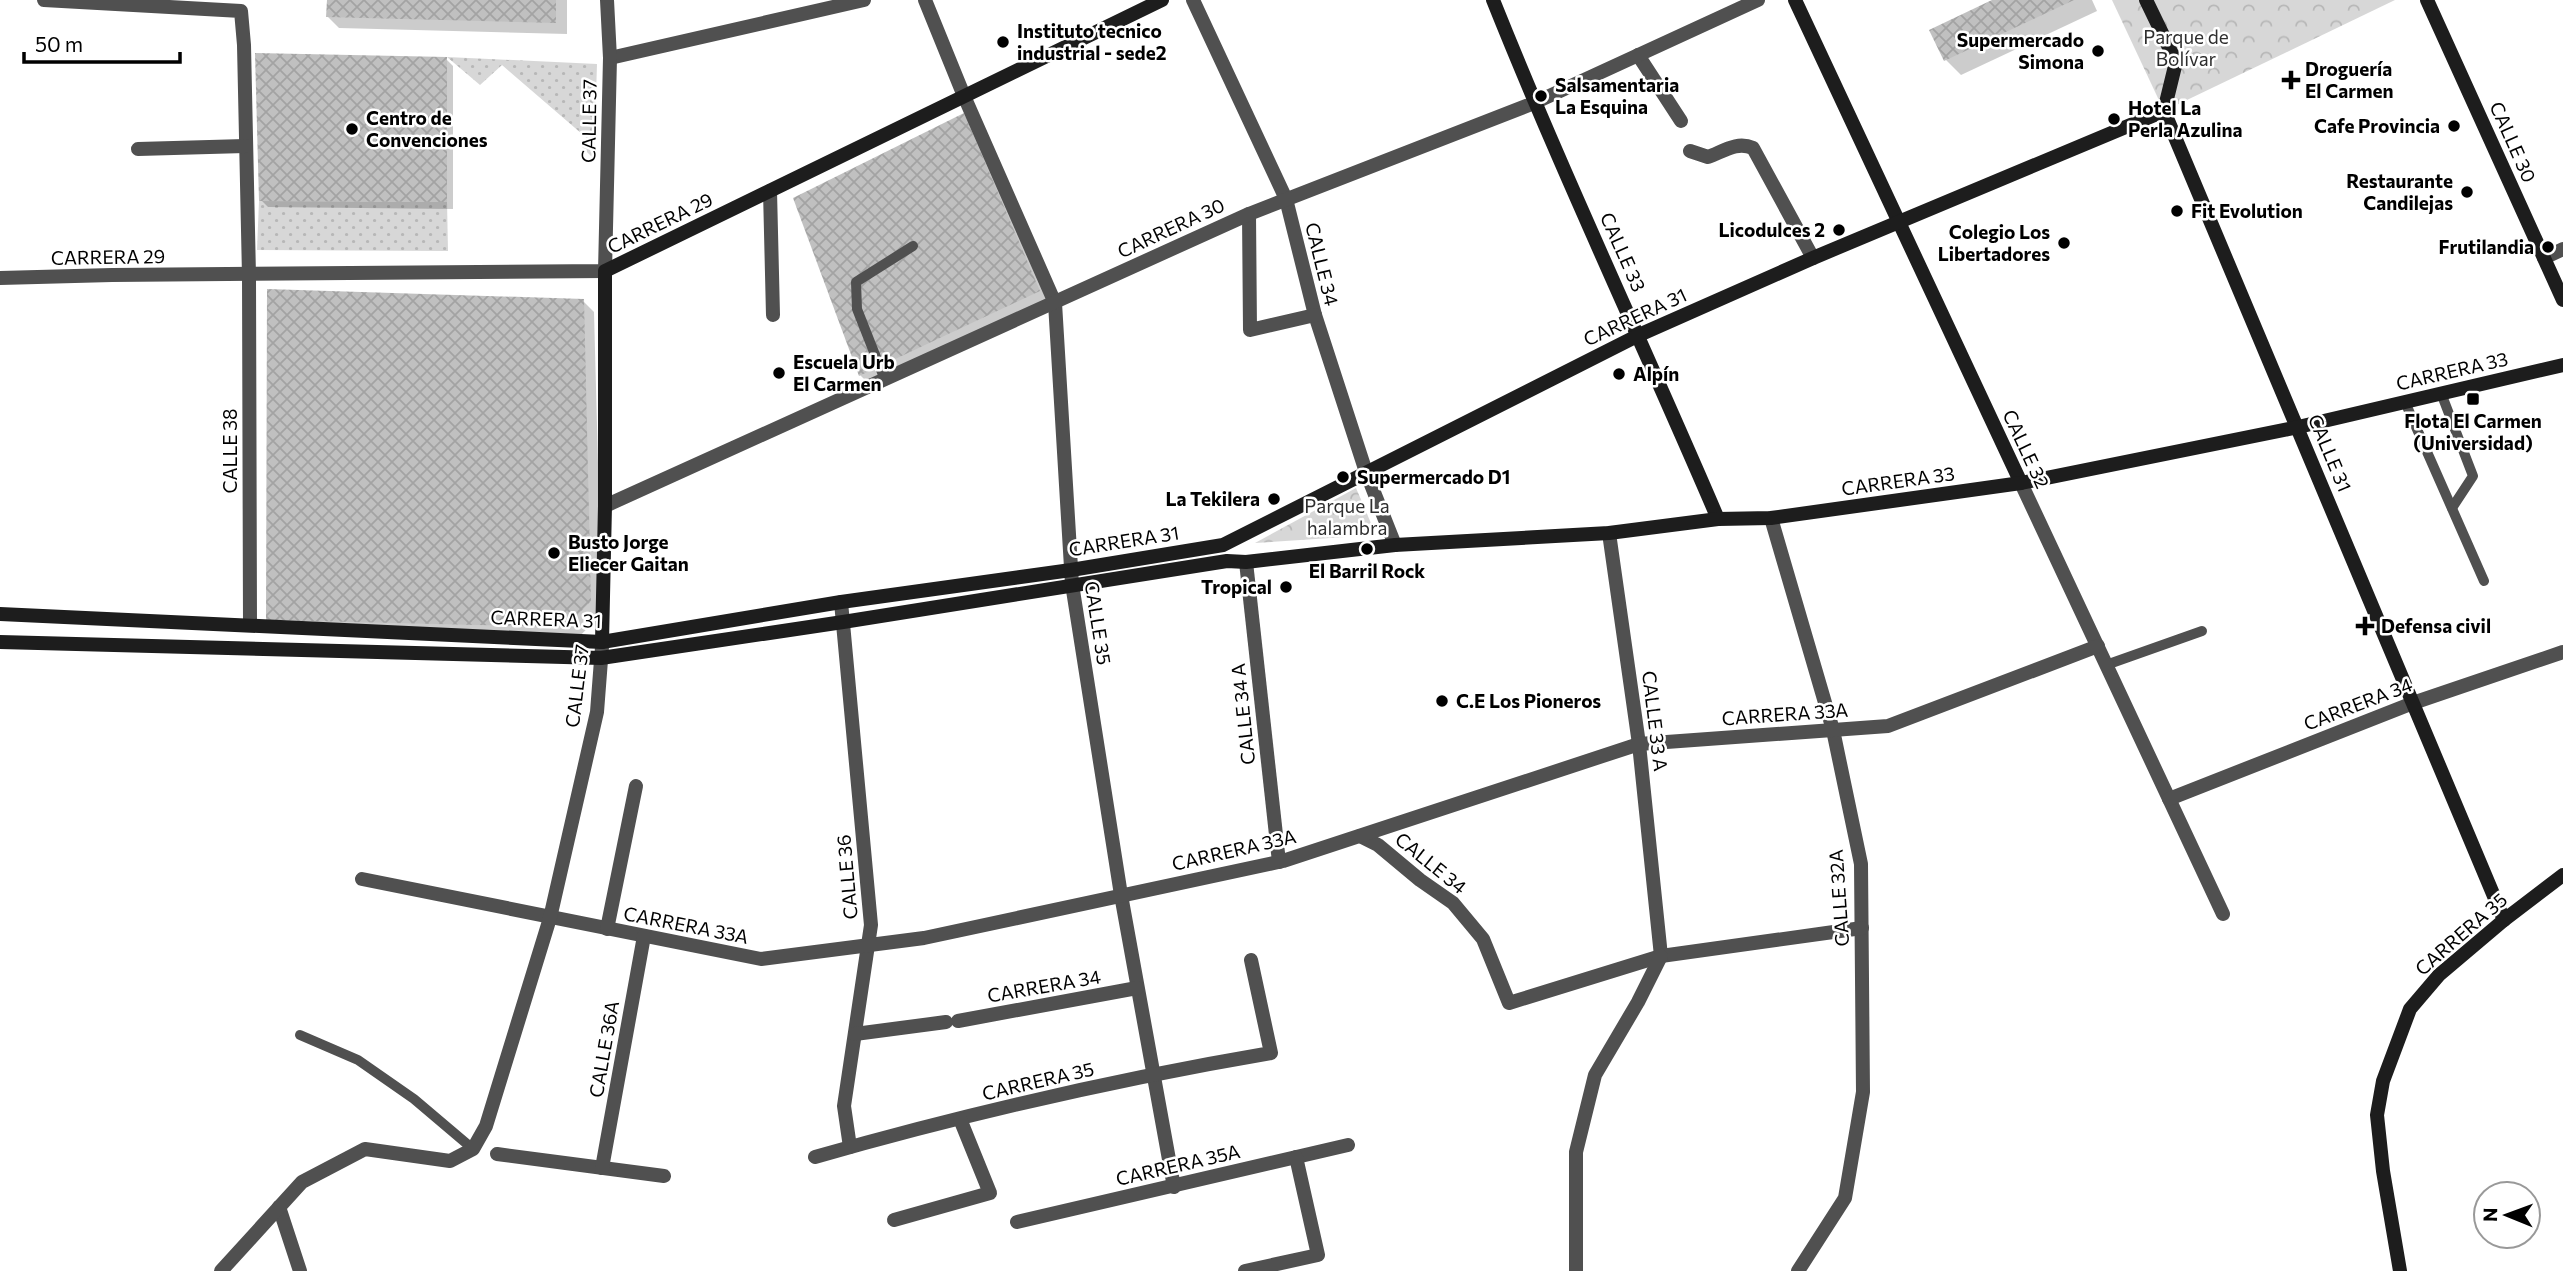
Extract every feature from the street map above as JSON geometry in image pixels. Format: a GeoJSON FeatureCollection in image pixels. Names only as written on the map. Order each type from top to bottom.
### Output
{"type":"FeatureCollection","features":[{"type":"Feature","properties":{"kind":"main road","name":"CARRERA 29"},"geometry":{"type":"LineString","coordinates":[[605,271],[1162,0]]}},
{"type":"Feature","properties":{"kind":"main road","name":"CALLE 33"},"geometry":{"type":"LineString","coordinates":[[1493,0],[1534,103],[1639,335],[1718,519]]}},
{"type":"Feature","properties":{"kind":"main road","name":"CALLE 32"},"geometry":{"type":"LineString","coordinates":[[1794,0],[2021,482]]}},
{"type":"Feature","properties":{"kind":"main road"},"geometry":{"type":"LineString","coordinates":[[2146,0],[2176,62],[2164,111]]}},
{"type":"Feature","properties":{"kind":"main road","name":"CALLE 30"},"geometry":{"type":"LineString","coordinates":[[2427,0],[2563,300]]}},
{"type":"Feature","properties":{"kind":"main road","name":"CARRERA 31"},"geometry":{"type":"LineString","coordinates":[[0,642],[601,657],[844,622],[1223,545],[1639,335],[1813,258],[2164,111]]}},
{"type":"Feature","properties":{"kind":"main road","name":"CALLE 31"},"geometry":{"type":"LineString","coordinates":[[2164,111],[2504,920]]}},
{"type":"Feature","properties":{"kind":"main road","name":"CALLE 37"},"geometry":{"type":"LineString","coordinates":[[602,642],[606,506],[605,271]]}},
{"type":"Feature","properties":{"kind":"main road","name":"CARRERA 33"},"geometry":{"type":"LineString","coordinates":[[1227,561],[1246,562],[1395,545],[1609,533],[1718,519],[1771,518],[2021,482],[2298,427],[2563,365]]}},
{"type":"Feature","properties":{"kind":"main road","name":"CARRERA 31"},"geometry":{"type":"LineString","coordinates":[[0,614],[602,642],[841,602],[1227,561]]}},
{"type":"Feature","properties":{"kind":"main road","name":"CARRERA 35"},"geometry":{"type":"LineString","coordinates":[[2400,1271],[2383,1171],[2377,1115],[2383,1081],[2410,1009],[2439,975],[2563,875]]}},
{"type":"Feature","properties":{"kind":"street"},"geometry":{"type":"LineString","coordinates":[[44,0],[71,1]]}},
{"type":"Feature","properties":{"kind":"street","name":"CALLE 37"},"geometry":{"type":"LineString","coordinates":[[605,271],[610,58],[607,0]]}},
{"type":"Feature","properties":{"kind":"street"},"geometry":{"type":"LineString","coordinates":[[610,58],[864,0]]}},
{"type":"Feature","properties":{"kind":"street","name":"CALLE 35"},"geometry":{"type":"LineString","coordinates":[[925,0],[1055,303],[1071,577],[1121,895],[1174,1187]]}},
{"type":"Feature","properties":{"kind":"street","name":"CALLE 34"},"geometry":{"type":"LineString","coordinates":[[1193,0],[1286,198],[1315,315],[1366,472],[1395,545]]}},
{"type":"Feature","properties":{"kind":"street","name":"CARRERA 30"},"geometry":{"type":"LineString","coordinates":[[606,506],[1249,214],[1534,103],[1758,0]]}},
{"type":"Feature","properties":{"kind":"street","name":"CALLE 38"},"geometry":{"type":"LineString","coordinates":[[71,1],[241,11],[249,276],[250,625]]}},
{"type":"Feature","properties":{"kind":"street"},"geometry":{"type":"LineString","coordinates":[[1638,55],[1681,121]]}},
{"type":"Feature","properties":{"kind":"street"},"geometry":{"type":"LineString","coordinates":[[1690,151],[1708,157],[1736,145],[1744,144],[1753,148],[1813,258]]}},
{"type":"Feature","properties":{"kind":"street"},"geometry":{"type":"LineString","coordinates":[[138,149],[245,146]]}},
{"type":"Feature","properties":{"kind":"street"},"geometry":{"type":"LineString","coordinates":[[770,191],[773,315]]}},
{"type":"Feature","properties":{"kind":"street"},"geometry":{"type":"LineString","coordinates":[[1249,214],[1250,330],[1315,315]]}},
{"type":"Feature","properties":{"kind":"street"},"geometry":{"type":"LineString","coordinates":[[2544,258],[2563,249]]}},
{"type":"Feature","properties":{"kind":"street","name":"CARRERA 29"},"geometry":{"type":"LineString","coordinates":[[0,278],[605,271]]}},
{"type":"Feature","properties":{"kind":"street","name":"CALLE 32"},"geometry":{"type":"LineString","coordinates":[[2021,482],[2224,915]]}},
{"type":"Feature","properties":{"kind":"street","name":"CALLE 32A"},"geometry":{"type":"LineString","coordinates":[[1771,518],[1833,730],[1861,864],[1863,1092],[1845,1198],[1798,1271]]}},
{"type":"Feature","properties":{"kind":"street","name":"CALLE 33 A"},"geometry":{"type":"LineString","coordinates":[[1609,533],[1639,744],[1661,956]]}},
{"type":"Feature","properties":{"kind":"street","name":"CALLE 34 A"},"geometry":{"type":"LineString","coordinates":[[1246,562],[1279,862]]}},
{"type":"Feature","properties":{"kind":"street","name":"CALLE 36"},"geometry":{"type":"LineString","coordinates":[[841,602],[871,925],[844,1106],[850,1147]]}},
{"type":"Feature","properties":{"kind":"street","name":"CALLE 37"},"geometry":{"type":"LineString","coordinates":[[473,1149],[486,1126],[550,918],[597,712],[602,642]]}},
{"type":"Feature","properties":{"kind":"street","name":"CARRERA 33A"},"geometry":{"type":"LineString","coordinates":[[362,878],[761,959],[924,938],[1279,862],[1639,744],[1888,726],[2098,646]]}},
{"type":"Feature","properties":{"kind":"street","name":"CARRERA 34"},"geometry":{"type":"LineString","coordinates":[[2169,799],[2413,703],[2563,652]]}},
{"type":"Feature","properties":{"kind":"street"},"geometry":{"type":"LineString","coordinates":[[607,929],[636,786]]}},
{"type":"Feature","properties":{"kind":"street","name":"CALLE 34"},"geometry":{"type":"LineString","coordinates":[[1360,836],[1378,845],[1453,903],[1483,939],[1509,1003],[1661,956]]}},
{"type":"Feature","properties":{"kind":"street"},"geometry":{"type":"LineString","coordinates":[[1576,1271],[1576,1152],[1595,1075],[1638,1002],[1661,956],[1862,928]]}},
{"type":"Feature","properties":{"kind":"street","name":"CALLE 36A"},"geometry":{"type":"LineString","coordinates":[[602,1168],[644,936]]}},
{"type":"Feature","properties":{"kind":"street","name":"CARRERA 35"},"geometry":{"type":"LineString","coordinates":[[815,1157],[1152,1073],[1272,1053],[1251,960]]}},
{"type":"Feature","properties":{"kind":"street","name":"CARRERA 34"},"geometry":{"type":"LineString","coordinates":[[855,1034],[952,1021],[1137,988]]}},
{"type":"Feature","properties":{"kind":"street"},"geometry":{"type":"LineString","coordinates":[[894,1220],[990,1193],[960,1119]]}},
{"type":"Feature","properties":{"kind":"street","name":"CARRERA 35A"},"geometry":{"type":"LineString","coordinates":[[1017,1222],[1348,1145]]}},
{"type":"Feature","properties":{"kind":"street"},"geometry":{"type":"LineString","coordinates":[[221,1271],[302,1182],[365,1149],[450,1161],[473,1149]]}},
{"type":"Feature","properties":{"kind":"street"},"geometry":{"type":"LineString","coordinates":[[497,1154],[664,1176]]}},
{"type":"Feature","properties":{"kind":"street"},"geometry":{"type":"LineString","coordinates":[[1245,1271],[1318,1255],[1296,1157]]}},
{"type":"Feature","properties":{"kind":"street"},"geometry":{"type":"LineString","coordinates":[[279,1207],[300,1271]]}},
{"type":"Feature","properties":{"kind":"lane"},"geometry":{"type":"LineString","coordinates":[[885,380],[857,309],[856,282],[913,246]]}},
{"type":"Feature","properties":{"kind":"lane"},"geometry":{"type":"LineString","coordinates":[[2441,393],[2473,476],[2452,508]]}},
{"type":"Feature","properties":{"kind":"lane"},"geometry":{"type":"LineString","coordinates":[[2405,402],[2484,580]]}},
{"type":"Feature","properties":{"kind":"lane"},"geometry":{"type":"LineString","coordinates":[[2106,665],[2202,631]]}},
{"type":"Feature","properties":{"kind":"lane"},"geometry":{"type":"LineString","coordinates":[[300,1035],[358,1060],[414,1099],[473,1149]]}},
{"type":"Feature","properties":{"kind":"green space","name":"Parque de Bolívar"},"geometry":{"type":"Polygon","coordinates":[[[2112,0],[2395,0],[2164,111],[2112,0]]]}},
{"type":"Feature","properties":{"kind":"green space"},"geometry":{"type":"Polygon","coordinates":[[[447,57],[597,64],[594,159],[582,147],[589,140],[502,65],[480,85],[447,57]]]}},
{"type":"Feature","properties":{"kind":"green space"},"geometry":{"type":"Polygon","coordinates":[[[259,201],[447,202],[448,251],[257,250],[259,201]]]}},
{"type":"Feature","properties":{"kind":"green space","name":"Parque La halambra"},"geometry":{"type":"Polygon","coordinates":[[[1356,488],[1376,535],[1255,543],[1356,488]]]}},
{"type":"Feature","properties":{"kind":"building"},"geometry":{"type":"Polygon","coordinates":[[[327,0],[556,0],[556,23],[326,17],[327,0]]]}},
{"type":"Feature","properties":{"kind":"building"},"geometry":{"type":"Polygon","coordinates":[[[1992,0],[2074,0],[1944,61],[1929,30],[1992,0]]]}},
{"type":"Feature","properties":{"kind":"building","name":"Centro de Convenciones"},"geometry":{"type":"Polygon","coordinates":[[[255,53],[447,57],[447,202],[259,201],[255,53]]]}},
{"type":"Feature","properties":{"kind":"building"},"geometry":{"type":"Polygon","coordinates":[[[964,113],[1040,291],[859,376],[793,198],[964,113]]]}},
{"type":"Feature","properties":{"kind":"building"},"geometry":{"type":"Polygon","coordinates":[[[267,289],[584,299],[591,601],[566,627],[266,620],[267,289]]]}},
{"type":"Feature","properties":{"kind":"place","name":"Instituto tecnico industrial - sede2"},"geometry":{"type":"Point","coordinates":[1003,42]}},
{"type":"Feature","properties":{"kind":"place","name":"Supermercado Simona"},"geometry":{"type":"Point","coordinates":[2098,51]}},
{"type":"Feature","properties":{"kind":"place","name":"Droguería El Carmen"},"geometry":{"type":"Point","coordinates":[2291,80]}},
{"type":"Feature","properties":{"kind":"place","name":"Salsamentaria La Esquina"},"geometry":{"type":"Point","coordinates":[1541,96]}},
{"type":"Feature","properties":{"kind":"place","name":"Hotel La Perla Azulina"},"geometry":{"type":"Point","coordinates":[2114,119]}},
{"type":"Feature","properties":{"kind":"place","name":"Cafe Provincia"},"geometry":{"type":"Point","coordinates":[2454,126]}},
{"type":"Feature","properties":{"kind":"place","name":"Centro de Convenciones"},"geometry":{"type":"Point","coordinates":[352,129]}},
{"type":"Feature","properties":{"kind":"place","name":"Restaurante Candilejas"},"geometry":{"type":"Point","coordinates":[2467,192]}},
{"type":"Feature","properties":{"kind":"place","name":"Fit Evolution"},"geometry":{"type":"Point","coordinates":[2177,211]}},
{"type":"Feature","properties":{"kind":"place","name":"Licodulces 2"},"geometry":{"type":"Point","coordinates":[1839,230]}},
{"type":"Feature","properties":{"kind":"place","name":"Colegio Los Libertadores"},"geometry":{"type":"Point","coordinates":[2064,243]}},
{"type":"Feature","properties":{"kind":"place","name":"Frutilandia"},"geometry":{"type":"Point","coordinates":[2548,247]}},
{"type":"Feature","properties":{"kind":"place","name":"Escuela Urb El Carmen"},"geometry":{"type":"Point","coordinates":[779,373]}},
{"type":"Feature","properties":{"kind":"place","name":"Alpín"},"geometry":{"type":"Point","coordinates":[1619,374]}},
{"type":"Feature","properties":{"kind":"place","name":"Flota El Carmen (Universidad)"},"geometry":{"type":"Point","coordinates":[2473,399]}},
{"type":"Feature","properties":{"kind":"place","name":"Supermercado D1"},"geometry":{"type":"Point","coordinates":[1343,477]}},
{"type":"Feature","properties":{"kind":"place","name":"La Tekilera"},"geometry":{"type":"Point","coordinates":[1274,499]}},
{"type":"Feature","properties":{"kind":"place","name":"El Barril Rock"},"geometry":{"type":"Point","coordinates":[1367,549]}},
{"type":"Feature","properties":{"kind":"place","name":"Busto Jorge Eliecer Gaitan"},"geometry":{"type":"Point","coordinates":[554,553]}},
{"type":"Feature","properties":{"kind":"place","name":"Tropical"},"geometry":{"type":"Point","coordinates":[1286,587]}},
{"type":"Feature","properties":{"kind":"place","name":"Defensa civil"},"geometry":{"type":"Point","coordinates":[2365,626]}},
{"type":"Feature","properties":{"kind":"place","name":"C.E Los Pioneros"},"geometry":{"type":"Point","coordinates":[1442,701]}}]}
